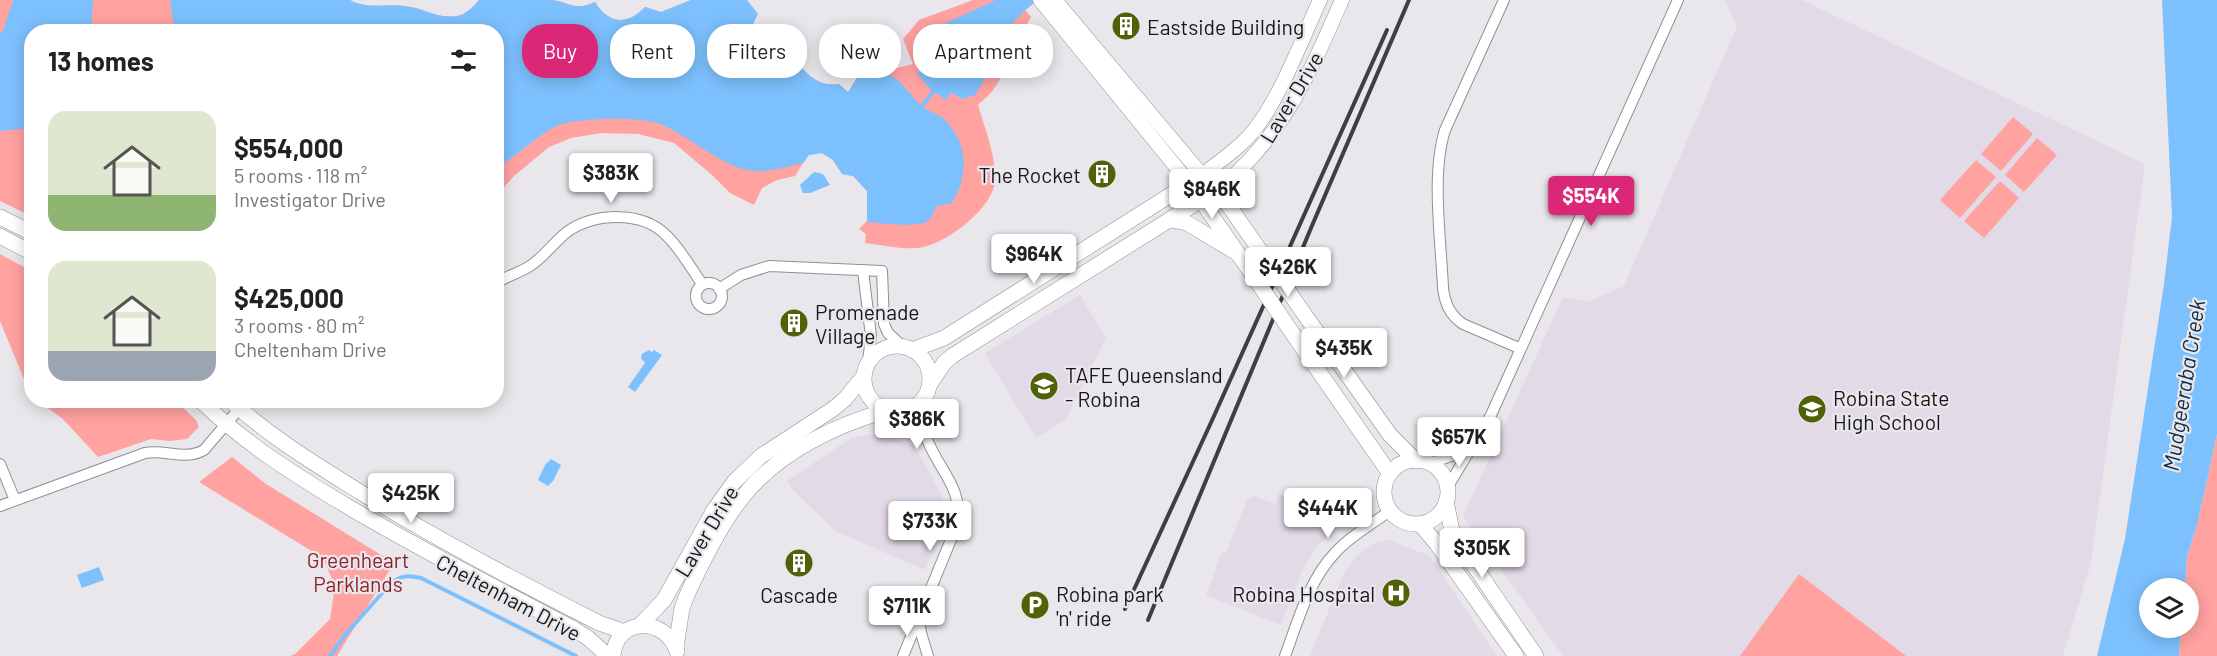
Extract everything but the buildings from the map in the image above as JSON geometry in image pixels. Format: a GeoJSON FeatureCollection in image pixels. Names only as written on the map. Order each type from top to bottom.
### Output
{"type":"FeatureCollection","features":[{"type":"Feature","properties":{"kind":"main road"},"geometry":{"type":"LineString","coordinates":[[1196,179],[1217,190],[1390,435],[1422,462],[1438,470],[1443,477],[1452,531],[1536,656]]}},
{"type":"Feature","properties":{"kind":"main road"},"geometry":{"type":"LineString","coordinates":[[1196,179],[1202,201],[1390,474]]}},
{"type":"Feature","properties":{"kind":"main road","name":"Laver Drive"},"geometry":{"type":"LineString","coordinates":[[907,348],[944,338],[1196,179]]}},
{"type":"Feature","properties":{"kind":"main road","name":"Laver Drive"},"geometry":{"type":"LineString","coordinates":[[928,391],[944,363],[952,356],[1217,190]]}},
{"type":"Feature","properties":{"kind":"main road"},"geometry":{"type":"LineString","coordinates":[[0,217],[24,229]]}},
{"type":"Feature","properties":{"kind":"main road"},"geometry":{"type":"LineString","coordinates":[[1171,220],[1187,223],[1240,254]]}},
{"type":"Feature","properties":{"kind":"main road"},"geometry":{"type":"LineString","coordinates":[[0,236],[24,249]]}},
{"type":"Feature","properties":{"kind":"main road"},"geometry":{"type":"LineString","coordinates":[[894,346],[907,348],[920,356],[926,364],[930,374],[928,391],[914,408],[904,412],[885,411],[868,397],[864,388],[863,377],[868,362],[879,351],[894,346]]}},
{"type":"Feature","properties":{"kind":"main road","name":"Laver Drive"},"geometry":{"type":"LineString","coordinates":[[640,626],[664,600],[714,510],[734,482],[761,456],[833,409],[845,399],[863,377]]}},
{"type":"Feature","properties":{"kind":"main road","name":"Cheltenham Drive"},"geometry":{"type":"LineString","coordinates":[[209,408],[254,446],[315,487],[430,554],[572,628],[588,638],[608,656]]}},
{"type":"Feature","properties":{"kind":"main road","name":"Cheltenham Drive"},"geometry":{"type":"LineString","coordinates":[[239,408],[287,446],[437,538],[599,623],[625,632]]}},
{"type":"Feature","properties":{"kind":"main road","name":"Laver Drive"},"geometry":{"type":"LineString","coordinates":[[677,651],[682,608],[687,595],[727,518],[742,498],[775,466],[831,430],[885,411]]}},
{"type":"Feature","properties":{"kind":"main road"},"geometry":{"type":"LineString","coordinates":[[1422,462],[1406,462],[1390,474],[1385,483],[1384,493],[1385,502],[1390,511],[1403,522],[1420,524],[1437,516],[1447,494]]}},
{"type":"Feature","properties":{"kind":"main road"},"geometry":{"type":"LineString","coordinates":[[1420,524],[1437,543],[1516,656]]}},
{"type":"Feature","properties":{"kind":"main road"},"geometry":{"type":"LineString","coordinates":[[613,656],[618,640],[625,632],[648,625],[664,632],[677,651]]}},
{"type":"Feature","properties":{"kind":"street"},"geometry":{"type":"LineString","coordinates":[[1040,0],[1054,5],[1196,179]]}},
{"type":"Feature","properties":{"kind":"street","name":"Laver Drive"},"geometry":{"type":"LineString","coordinates":[[1196,179],[1244,141],[1261,121],[1320,0]]}},
{"type":"Feature","properties":{"kind":"street","name":"Laver Drive"},"geometry":{"type":"LineString","coordinates":[[1217,190],[1256,154],[1281,123],[1300,90],[1342,0]]}},
{"type":"Feature","properties":{"kind":"street"},"geometry":{"type":"LineString","coordinates":[[1504,0],[1445,130],[1438,161],[1438,186],[1443,288],[1450,312],[1464,324],[1519,348]]}},
{"type":"Feature","properties":{"kind":"street"},"geometry":{"type":"LineString","coordinates":[[1447,494],[1491,415],[1519,348],[1678,0]]}},
{"type":"Feature","properties":{"kind":"street"},"geometry":{"type":"LineString","coordinates":[[504,278],[531,265],[568,232],[593,219],[618,218],[637,220],[666,234],[702,284]]}},
{"type":"Feature","properties":{"kind":"street"},"geometry":{"type":"LineString","coordinates":[[719,289],[741,275],[769,266],[882,271],[884,324],[888,333],[907,348]]}},
{"type":"Feature","properties":{"kind":"street"},"geometry":{"type":"LineString","coordinates":[[863,271],[871,336],[868,362]]}},
{"type":"Feature","properties":{"kind":"street"},"geometry":{"type":"LineString","coordinates":[[702,284],[714,284],[719,289],[722,297],[719,304],[712,309],[704,308],[698,303],[695,295],[702,284]]}},
{"type":"Feature","properties":{"kind":"street"},"geometry":{"type":"LineString","coordinates":[[903,656],[957,525],[959,506],[955,492],[927,438],[923,415],[928,391]]}},
{"type":"Feature","properties":{"kind":"street"},"geometry":{"type":"LineString","coordinates":[[0,506],[145,453],[167,452],[182,455],[198,453],[204,450],[227,424],[234,408]]}},
{"type":"Feature","properties":{"kind":"street"},"geometry":{"type":"LineString","coordinates":[[1422,462],[1451,456],[1476,440]]}},
{"type":"Feature","properties":{"kind":"street"},"geometry":{"type":"LineString","coordinates":[[0,464],[15,500]]}},
{"type":"Feature","properties":{"kind":"street"},"geometry":{"type":"LineString","coordinates":[[1285,656],[1302,611],[1325,565],[1352,538],[1390,511]]}},
{"type":"Feature","properties":{"kind":"street"},"geometry":{"type":"LineString","coordinates":[[919,619],[929,654]]}},
{"type":"Feature","properties":{"kind":"shaded area","name":"Robina State High School"},"geometry":{"type":"Polygon","coordinates":[[[1725,0],[1802,0],[2145,164],[2091,563],[2063,656],[1563,656],[1463,516],[1563,297],[1588,302],[1624,286],[1737,26],[1725,0]]]}},
{"type":"Feature","properties":{"kind":"shaded area","name":"TAFE Queensland - Robina"},"geometry":{"type":"Polygon","coordinates":[[[1080,295],[1106,338],[1066,419],[1036,438],[985,353],[1080,295]]]}},
{"type":"Feature","properties":{"kind":"shaded area"},"geometry":{"type":"Polygon","coordinates":[[[879,434],[912,445],[923,460],[947,506],[946,517],[925,570],[835,531],[793,490],[787,481],[853,437],[879,434]]]}},
{"type":"Feature","properties":{"kind":"shaded area"},"geometry":{"type":"Polygon","coordinates":[[[1279,494],[1312,508],[1309,516],[1327,524],[1333,531],[1316,547],[1302,572],[1281,625],[1206,595],[1222,552],[1226,553],[1247,499],[1255,496],[1275,504],[1279,494]]]}},
{"type":"Feature","properties":{"kind":"shaded area","name":"Robina Hospital"},"geometry":{"type":"Polygon","coordinates":[[[1389,540],[1430,556],[1497,656],[1310,656],[1343,575],[1356,557],[1367,547],[1389,540]]]}},
{"type":"Feature","properties":{"kind":"green space"},"geometry":{"type":"Polygon","coordinates":[[[0,0],[349,0],[363,5],[398,5],[453,16],[466,12],[479,0],[550,0],[576,6],[595,2],[606,15],[619,20],[632,17],[645,7],[661,12],[691,0],[747,0],[758,14],[754,24],[707,24],[707,78],[807,78],[807,73],[823,83],[839,84],[848,92],[857,78],[901,78],[901,67],[913,64],[913,78],[1002,78],[992,92],[978,105],[990,142],[995,171],[995,181],[987,202],[957,231],[934,244],[910,248],[865,243],[866,234],[859,229],[867,221],[867,191],[853,176],[842,174],[833,160],[822,153],[808,155],[795,176],[777,180],[762,188],[754,205],[730,193],[674,143],[638,134],[601,133],[571,138],[549,147],[504,187],[504,24],[24,24],[24,213],[0,201],[0,0]]]}},
{"type":"Feature","properties":{"kind":"green space"},"geometry":{"type":"Polygon","coordinates":[[[973,0],[1017,0],[1031,17],[1027,24],[916,24],[919,20],[973,0]]]}},
{"type":"Feature","properties":{"kind":"green space"},"geometry":{"type":"Polygon","coordinates":[[[913,27],[913,64],[903,39],[913,27]]]}},
{"type":"Feature","properties":{"kind":"green space"},"geometry":{"type":"Polygon","coordinates":[[[2013,117],[2033,134],[2001,171],[1981,154],[2013,117]]]}},
{"type":"Feature","properties":{"kind":"green space"},"geometry":{"type":"Polygon","coordinates":[[[2037,138],[2057,155],[2024,192],[2005,175],[2037,138]]]}},
{"type":"Feature","properties":{"kind":"green space"},"geometry":{"type":"Polygon","coordinates":[[[1976,160],[1996,177],[1960,218],[1940,200],[1976,160]]]}},
{"type":"Feature","properties":{"kind":"green space"},"geometry":{"type":"Polygon","coordinates":[[[2000,181],[2019,198],[1984,238],[1964,221],[2000,181]]]}},
{"type":"Feature","properties":{"kind":"green space"},"geometry":{"type":"Polygon","coordinates":[[[0,254],[24,267],[24,379],[0,321],[0,254]]]}},
{"type":"Feature","properties":{"kind":"green space"},"geometry":{"type":"Polygon","coordinates":[[[48,408],[183,408],[196,420],[199,427],[187,439],[169,441],[151,439],[98,457],[63,419],[48,408]]]}},
{"type":"Feature","properties":{"kind":"green space"},"geometry":{"type":"Polygon","coordinates":[[[2217,434],[2217,656],[2179,656],[2180,638],[2199,638],[2199,578],[2186,578],[2187,556],[2197,525],[2217,434]]]}},
{"type":"Feature","properties":{"kind":"green space","name":"Greenheart Parklands"},"geometry":{"type":"Polygon","coordinates":[[[232,457],[266,484],[394,563],[337,656],[290,656],[295,654],[330,619],[335,586],[323,558],[199,482],[232,457]]]}},
{"type":"Feature","properties":{"kind":"green space"},"geometry":{"type":"Polygon","coordinates":[[[1799,574],[1906,656],[1740,656],[1799,574]]]}},
{"type":"Feature","properties":{"kind":"water"},"geometry":{"type":"Polygon","coordinates":[[[13,0],[93,0],[91,24],[24,24],[24,129],[0,131],[0,34],[13,0]]]}},
{"type":"Feature","properties":{"kind":"water"},"geometry":{"type":"Polygon","coordinates":[[[170,0],[350,0],[370,6],[412,7],[446,16],[461,15],[479,0],[550,0],[576,6],[595,2],[606,15],[619,20],[632,17],[645,7],[661,12],[691,0],[747,0],[758,14],[754,24],[707,24],[707,78],[807,78],[807,73],[823,83],[839,84],[848,92],[857,78],[894,78],[923,107],[944,119],[954,131],[962,151],[963,172],[952,203],[937,206],[931,218],[926,222],[900,225],[867,222],[867,191],[853,176],[842,174],[833,160],[822,153],[809,155],[803,163],[772,170],[742,169],[720,159],[663,125],[642,120],[588,120],[566,123],[549,130],[504,164],[504,24],[174,24],[170,0]]]}},
{"type":"Feature","properties":{"kind":"water"},"geometry":{"type":"Polygon","coordinates":[[[996,0],[1038,0],[1012,24],[943,24],[996,0]]]}},
{"type":"Feature","properties":{"kind":"water","name":"Mudgeeraba Creek"},"geometry":{"type":"Polygon","coordinates":[[[2162,0],[2217,0],[2217,434],[2197,525],[2187,556],[2186,578],[2139,578],[2139,638],[2180,638],[2179,656],[2097,656],[2125,539],[2172,217],[2162,0]]]}},
{"type":"Feature","properties":{"kind":"water"},"geometry":{"type":"Polygon","coordinates":[[[921,78],[985,78],[975,95],[963,99],[951,93],[946,100],[930,89],[921,78]]]}},
{"type":"Feature","properties":{"kind":"water"},"geometry":{"type":"Polygon","coordinates":[[[814,172],[823,174],[830,185],[810,193],[803,193],[800,185],[814,172]]]}},
{"type":"Feature","properties":{"kind":"water"},"geometry":{"type":"Polygon","coordinates":[[[649,350],[662,355],[635,392],[628,387],[645,363],[641,358],[642,354],[649,350]]]}},
{"type":"Feature","properties":{"kind":"water"},"geometry":{"type":"Polygon","coordinates":[[[551,459],[561,465],[548,486],[538,480],[545,465],[551,459]]]}},
{"type":"Feature","properties":{"kind":"water"},"geometry":{"type":"Polygon","coordinates":[[[99,567],[104,580],[82,588],[77,575],[99,567]]]}},
{"type":"Feature","properties":{"kind":"waterway"},"geometry":{"type":"LineString","coordinates":[[922,106],[933,92]]}},
{"type":"Feature","properties":{"kind":"waterway"},"geometry":{"type":"LineString","coordinates":[[330,656],[345,635],[391,583],[398,578],[409,576],[421,578],[576,656]]}},
{"type":"Feature","properties":{"kind":"railway"},"geometry":{"type":"LineString","coordinates":[[1148,620],[1311,228],[1409,0]]}},
{"type":"Feature","properties":{"kind":"railway"},"geometry":{"type":"LineString","coordinates":[[1125,609],[1387,30]]}},
{"type":"Feature","properties":{"kind":"place","name":"Eastside Building"},"geometry":{"type":"Point","coordinates":[1126,26]}},
{"type":"Feature","properties":{"kind":"place","name":"The Rocket"},"geometry":{"type":"Point","coordinates":[1102,174]}},
{"type":"Feature","properties":{"kind":"place","name":"Promenade Village"},"geometry":{"type":"Point","coordinates":[794,323]}},
{"type":"Feature","properties":{"kind":"place","name":"TAFE Queensland - Robina"},"geometry":{"type":"Point","coordinates":[1044,386]}},
{"type":"Feature","properties":{"kind":"place","name":"Robina State High School"},"geometry":{"type":"Point","coordinates":[1812,409]}},
{"type":"Feature","properties":{"kind":"place","name":"Cascade"},"geometry":{"type":"Point","coordinates":[799,563]}},
{"type":"Feature","properties":{"kind":"place","name":"Robina Hospital"},"geometry":{"type":"Point","coordinates":[1396,593]}},
{"type":"Feature","properties":{"kind":"place","name":"Robina park 'n' ride"},"geometry":{"type":"Point","coordinates":[1035,605]}}]}
